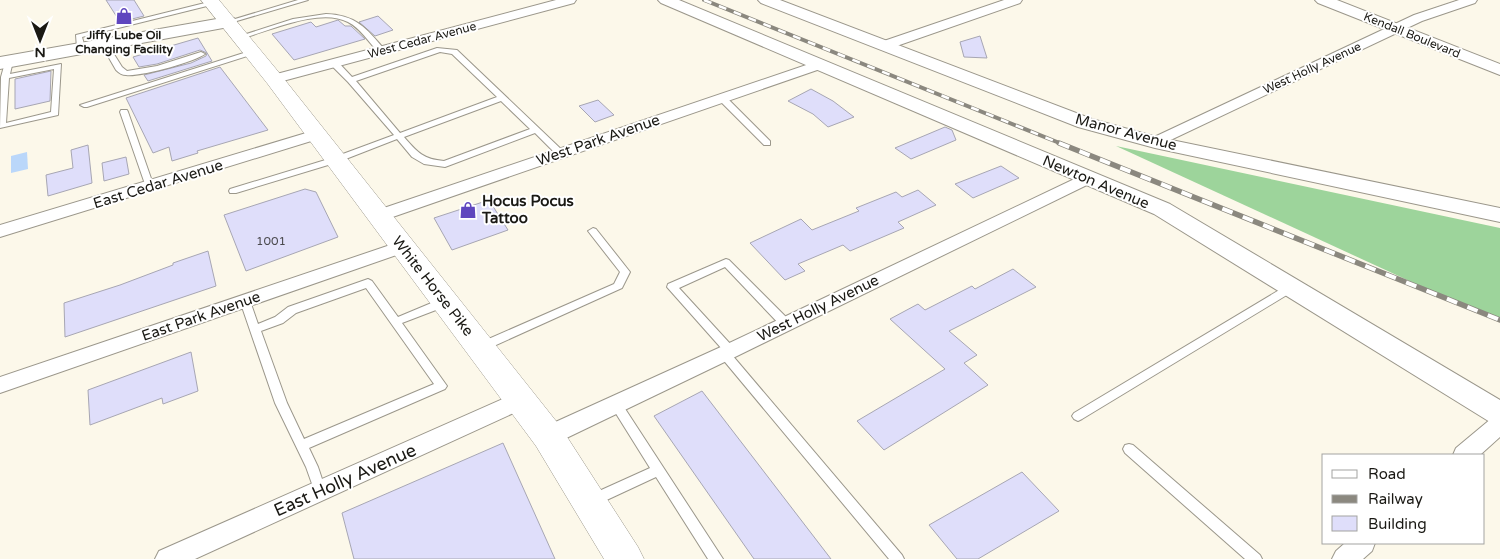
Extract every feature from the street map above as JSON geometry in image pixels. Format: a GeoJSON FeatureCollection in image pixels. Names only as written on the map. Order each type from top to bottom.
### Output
{"type":"FeatureCollection","features":[{"type":"Feature","properties":{"kind":"highway","name":"White Horse Pike"},"geometry":{"type":"LineString","coordinates":[[211,1],[274,79],[548,436],[624,559]]}},
{"type":"Feature","properties":{"kind":"main road"},"geometry":{"type":"LineString","coordinates":[[5,67],[81,48],[228,22]]}},
{"type":"Feature","properties":{"kind":"street","name":"West Cedar Avenue"},"geometry":{"type":"LineString","coordinates":[[274,79],[570,0]]}},
{"type":"Feature","properties":{"kind":"street","name":"Newton Avenue"},"geometry":{"type":"LineString","coordinates":[[666,0],[1162,209],[1500,414]]}},
{"type":"Feature","properties":{"kind":"street","name":"Manor Avenue"},"geometry":{"type":"LineString","coordinates":[[766,0],[1086,122],[1155,142],[1500,215]]}},
{"type":"Feature","properties":{"kind":"street"},"geometry":{"type":"LineString","coordinates":[[883,46],[1016,0]]}},
{"type":"Feature","properties":{"kind":"street","name":"Kendall Boulevard"},"geometry":{"type":"LineString","coordinates":[[1324,0],[1500,70]]}},
{"type":"Feature","properties":{"kind":"street","name":"West Holly Avenue"},"geometry":{"type":"LineString","coordinates":[[1155,142],[1395,28],[1471,0]]}},
{"type":"Feature","properties":{"kind":"street","name":"West Park Avenue"},"geometry":{"type":"LineString","coordinates":[[378,216],[818,65]]}},
{"type":"Feature","properties":{"kind":"street","name":"East Cedar Avenue"},"geometry":{"type":"LineString","coordinates":[[0,231],[150,187],[316,135]]}},
{"type":"Feature","properties":{"kind":"street","name":"West Holly Avenue"},"geometry":{"type":"LineString","coordinates":[[548,436],[786,324],[1087,178]]}},
{"type":"Feature","properties":{"kind":"street","name":"East Park Avenue"},"geometry":{"type":"LineString","coordinates":[[0,385],[402,247]]}},
{"type":"Feature","properties":{"kind":"street","name":"East Holly Avenue"},"geometry":{"type":"LineString","coordinates":[[168,559],[521,400]]}},
{"type":"Feature","properties":{"kind":"street"},"geometry":{"type":"LineString","coordinates":[[1465,454],[1500,424]]}},
{"type":"Feature","properties":{"kind":"street"},"geometry":{"type":"LineString","coordinates":[[1345,559],[1362,544]]}},
{"type":"Feature","properties":{"kind":"lane"},"geometry":{"type":"LineString","coordinates":[[228,22],[289,2],[305,0]]}},
{"type":"Feature","properties":{"kind":"lane"},"geometry":{"type":"LineString","coordinates":[[81,48],[78,36],[211,1]]}},
{"type":"Feature","properties":{"kind":"lane"},"geometry":{"type":"LineString","coordinates":[[84,105],[247,45],[295,21],[338,16],[351,20],[381,50]]}},
{"type":"Feature","properties":{"kind":"lane"},"geometry":{"type":"LineString","coordinates":[[105,44],[122,72],[127,74],[145,72],[201,54]]}},
{"type":"Feature","properties":{"kind":"lane"},"geometry":{"type":"LineString","coordinates":[[351,80],[440,50],[447,50],[459,55],[560,153]]}},
{"type":"Feature","properties":{"kind":"lane"},"geometry":{"type":"LineString","coordinates":[[334,63],[416,155],[427,162],[445,164],[536,130]]}},
{"type":"Feature","properties":{"kind":"lane"},"geometry":{"type":"LineString","coordinates":[[58,66],[54,113],[2,126],[5,67],[58,66]]}},
{"type":"Feature","properties":{"kind":"lane"},"geometry":{"type":"LineString","coordinates":[[233,191],[336,160],[503,97]]}},
{"type":"Feature","properties":{"kind":"lane"},"geometry":{"type":"LineString","coordinates":[[722,98],[767,143]]}},
{"type":"Feature","properties":{"kind":"lane"},"geometry":{"type":"LineString","coordinates":[[124,112],[150,187]]}},
{"type":"Feature","properties":{"kind":"lane"},"geometry":{"type":"LineString","coordinates":[[451,117],[458,124]]}},
{"type":"Feature","properties":{"kind":"lane"},"geometry":{"type":"LineString","coordinates":[[476,142],[485,150]]}},
{"type":"Feature","properties":{"kind":"lane"},"geometry":{"type":"LineString","coordinates":[[480,348],[618,286],[626,272],[593,231]]}},
{"type":"Feature","properties":{"kind":"lane"},"geometry":{"type":"LineString","coordinates":[[786,324],[726,262],[672,287],[897,559]]}},
{"type":"Feature","properties":{"kind":"lane"},"geometry":{"type":"LineString","coordinates":[[256,329],[279,320],[292,310],[368,283],[441,386],[302,445]]}},
{"type":"Feature","properties":{"kind":"lane"},"geometry":{"type":"LineString","coordinates":[[1078,416],[1291,287]]}},
{"type":"Feature","properties":{"kind":"lane"},"geometry":{"type":"LineString","coordinates":[[245,301],[281,403],[312,467],[320,492]]}},
{"type":"Feature","properties":{"kind":"lane"},"geometry":{"type":"LineString","coordinates":[[395,322],[445,302]]}},
{"type":"Feature","properties":{"kind":"lane"},"geometry":{"type":"LineString","coordinates":[[616,404],[716,559]]}},
{"type":"Feature","properties":{"kind":"lane"},"geometry":{"type":"LineString","coordinates":[[1129,449],[1255,559]]}},
{"type":"Feature","properties":{"kind":"lane"},"geometry":{"type":"LineString","coordinates":[[589,502],[658,470]]}},
{"type":"Feature","properties":{"kind":"green space"},"geometry":{"type":"Polygon","coordinates":[[[1116,146],[1500,228],[1500,320],[1466,307],[1116,146]]]}},
{"type":"Feature","properties":{"kind":"water"},"geometry":{"type":"Polygon","coordinates":[[[27,152],[28,169],[11,173],[11,156],[27,152]]]}},
{"type":"Feature","properties":{"kind":"building"},"geometry":{"type":"Polygon","coordinates":[[[106,0],[134,0],[144,16],[120,22],[106,0]]]}},
{"type":"Feature","properties":{"kind":"building"},"geometry":{"type":"Polygon","coordinates":[[[378,16],[393,30],[375,36],[359,22],[378,16]]]}},
{"type":"Feature","properties":{"kind":"building"},"geometry":{"type":"Polygon","coordinates":[[[338,20],[345,26],[351,26],[365,39],[294,60],[272,34],[311,22],[316,27],[338,20]]]}},
{"type":"Feature","properties":{"kind":"building"},"geometry":{"type":"Polygon","coordinates":[[[980,36],[987,58],[964,57],[960,42],[980,36]]]}},
{"type":"Feature","properties":{"kind":"building"},"geometry":{"type":"Polygon","coordinates":[[[198,38],[212,61],[148,81],[144,75],[191,63],[206,56],[207,53],[200,50],[157,64],[139,67],[133,57],[198,38]]]}},
{"type":"Feature","properties":{"kind":"building"},"geometry":{"type":"Polygon","coordinates":[[[220,67],[268,130],[197,151],[198,153],[172,161],[169,147],[153,153],[126,98],[220,67]]]}},
{"type":"Feature","properties":{"kind":"building"},"geometry":{"type":"Polygon","coordinates":[[[51,71],[50,101],[15,109],[15,79],[51,71]]]}},
{"type":"Feature","properties":{"kind":"building"},"geometry":{"type":"Polygon","coordinates":[[[811,89],[833,101],[854,117],[828,127],[813,114],[788,101],[811,89]]]}},
{"type":"Feature","properties":{"kind":"building"},"geometry":{"type":"Polygon","coordinates":[[[598,100],[614,115],[595,122],[579,106],[598,100]]]}},
{"type":"Feature","properties":{"kind":"building"},"geometry":{"type":"Polygon","coordinates":[[[945,127],[952,130],[956,140],[911,159],[895,148],[945,127]]]}},
{"type":"Feature","properties":{"kind":"building"},"geometry":{"type":"Polygon","coordinates":[[[88,145],[92,183],[48,196],[46,175],[73,168],[71,150],[88,145]]]}},
{"type":"Feature","properties":{"kind":"building"},"geometry":{"type":"Polygon","coordinates":[[[126,157],[129,174],[104,181],[102,163],[126,157]]]}},
{"type":"Feature","properties":{"kind":"building"},"geometry":{"type":"Polygon","coordinates":[[[1001,166],[1019,178],[973,198],[955,184],[1001,166]]]}},
{"type":"Feature","properties":{"kind":"building"},"geometry":{"type":"Polygon","coordinates":[[[305,189],[316,192],[338,237],[246,271],[224,215],[305,189]]]}},
{"type":"Feature","properties":{"kind":"building"},"geometry":{"type":"Polygon","coordinates":[[[918,190],[936,205],[898,222],[904,228],[850,251],[843,245],[798,264],[805,271],[785,280],[750,243],[801,219],[812,230],[859,211],[856,208],[896,192],[902,197],[918,190]]]}},
{"type":"Feature","properties":{"kind":"building"},"geometry":{"type":"Polygon","coordinates":[[[489,200],[508,230],[452,250],[434,218],[489,200]]]}},
{"type":"Feature","properties":{"kind":"building"},"geometry":{"type":"Polygon","coordinates":[[[208,251],[216,286],[65,337],[64,303],[120,285],[208,251]]]}},
{"type":"Feature","properties":{"kind":"building"},"geometry":{"type":"Polygon","coordinates":[[[1013,269],[1036,287],[949,331],[977,355],[964,363],[988,385],[884,450],[857,421],[945,369],[890,319],[918,304],[925,310],[972,286],[975,289],[1013,269]]]}},
{"type":"Feature","properties":{"kind":"building"},"geometry":{"type":"Polygon","coordinates":[[[191,352],[198,391],[163,404],[162,398],[90,425],[88,390],[191,352]]]}},
{"type":"Feature","properties":{"kind":"building"},"geometry":{"type":"Polygon","coordinates":[[[702,391],[831,559],[754,559],[654,416],[702,391]]]}},
{"type":"Feature","properties":{"kind":"building"},"geometry":{"type":"Polygon","coordinates":[[[503,443],[555,559],[354,559],[342,513],[503,443]]]}},
{"type":"Feature","properties":{"kind":"building"},"geometry":{"type":"Polygon","coordinates":[[[1022,472],[1059,511],[978,559],[957,559],[929,525],[1022,472]]]}},
{"type":"Feature","properties":{"kind":"railway"},"geometry":{"type":"LineString","coordinates":[[704,0],[1062,144]]}},
{"type":"Feature","properties":{"kind":"railway"},"geometry":{"type":"LineString","coordinates":[[1059,143],[1500,320]]}},
{"type":"Feature","properties":{"kind":"place","name":"Jiffy Lube Oil Changing Facility"},"geometry":{"type":"Point","coordinates":[124,16]}},
{"type":"Feature","properties":{"kind":"place","name":"Hocus Pocus Tattoo"},"geometry":{"type":"Point","coordinates":[468,210]}}]}
